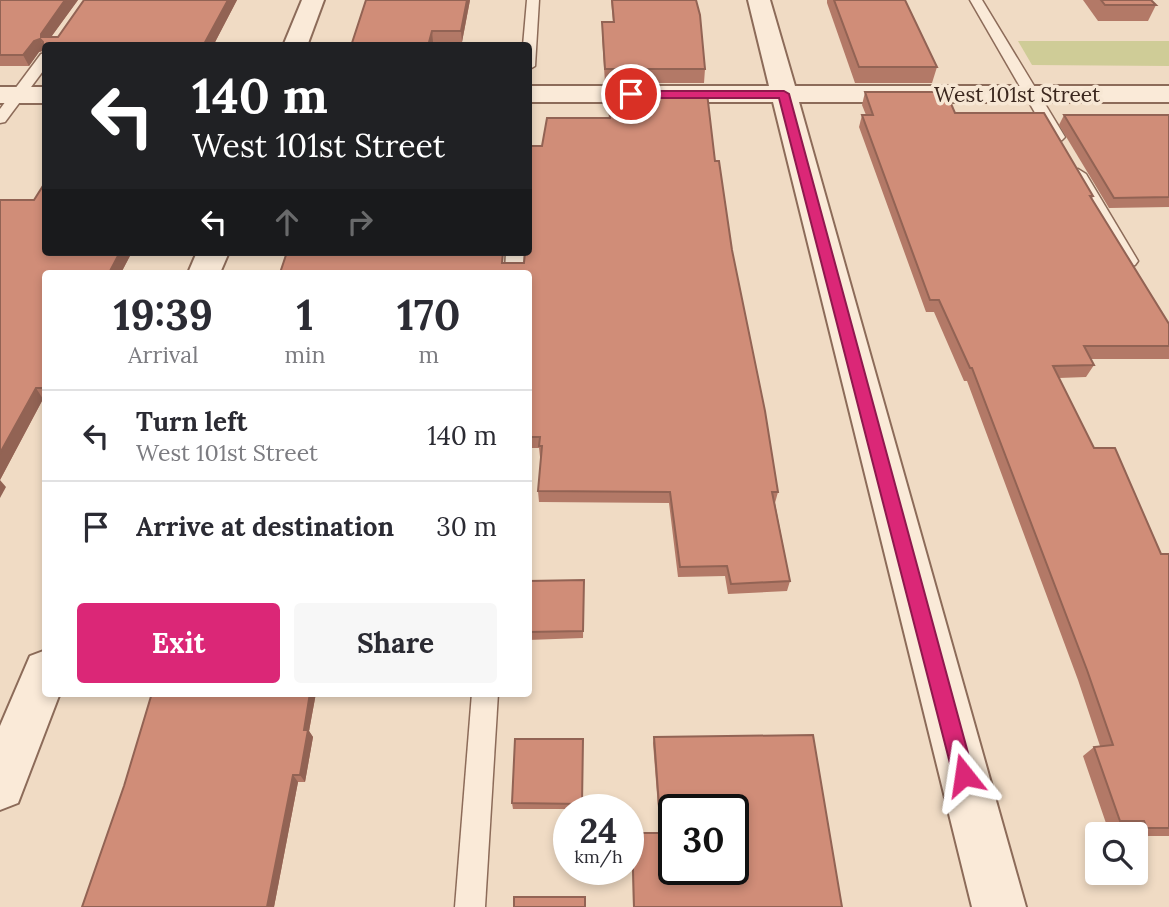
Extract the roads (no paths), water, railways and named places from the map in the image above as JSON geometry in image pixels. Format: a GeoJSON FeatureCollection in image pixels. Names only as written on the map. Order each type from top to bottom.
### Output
{"type":"FeatureCollection","features":[{"type":"Feature","properties":{"kind":"street"},"geometry":{"type":"LineString","coordinates":[[297,42],[313,0]]}},
{"type":"Feature","properties":{"kind":"street"},"geometry":{"type":"LineString","coordinates":[[759,0],[999,907]]}},
{"type":"Feature","properties":{"kind":"street","name":"West 101st Street"},"geometry":{"type":"LineString","coordinates":[[532,94],[1169,94]]}},
{"type":"Feature","properties":{"kind":"street"},"geometry":{"type":"LineString","coordinates":[[9,95],[42,95]]}},
{"type":"Feature","properties":{"kind":"street"},"geometry":{"type":"LineString","coordinates":[[0,785],[42,681]]}},
{"type":"Feature","properties":{"kind":"lane"},"geometry":{"type":"LineString","coordinates":[[530,42],[533,0]]}},
{"type":"Feature","properties":{"kind":"lane"},"geometry":{"type":"LineString","coordinates":[[976,0],[1135,271]]}},
{"type":"Feature","properties":{"kind":"lane"},"geometry":{"type":"LineString","coordinates":[[0,119],[9,95],[42,61]]}},
{"type":"Feature","properties":{"kind":"lane"},"geometry":{"type":"LineString","coordinates":[[470,907],[485,697]]}}]}
